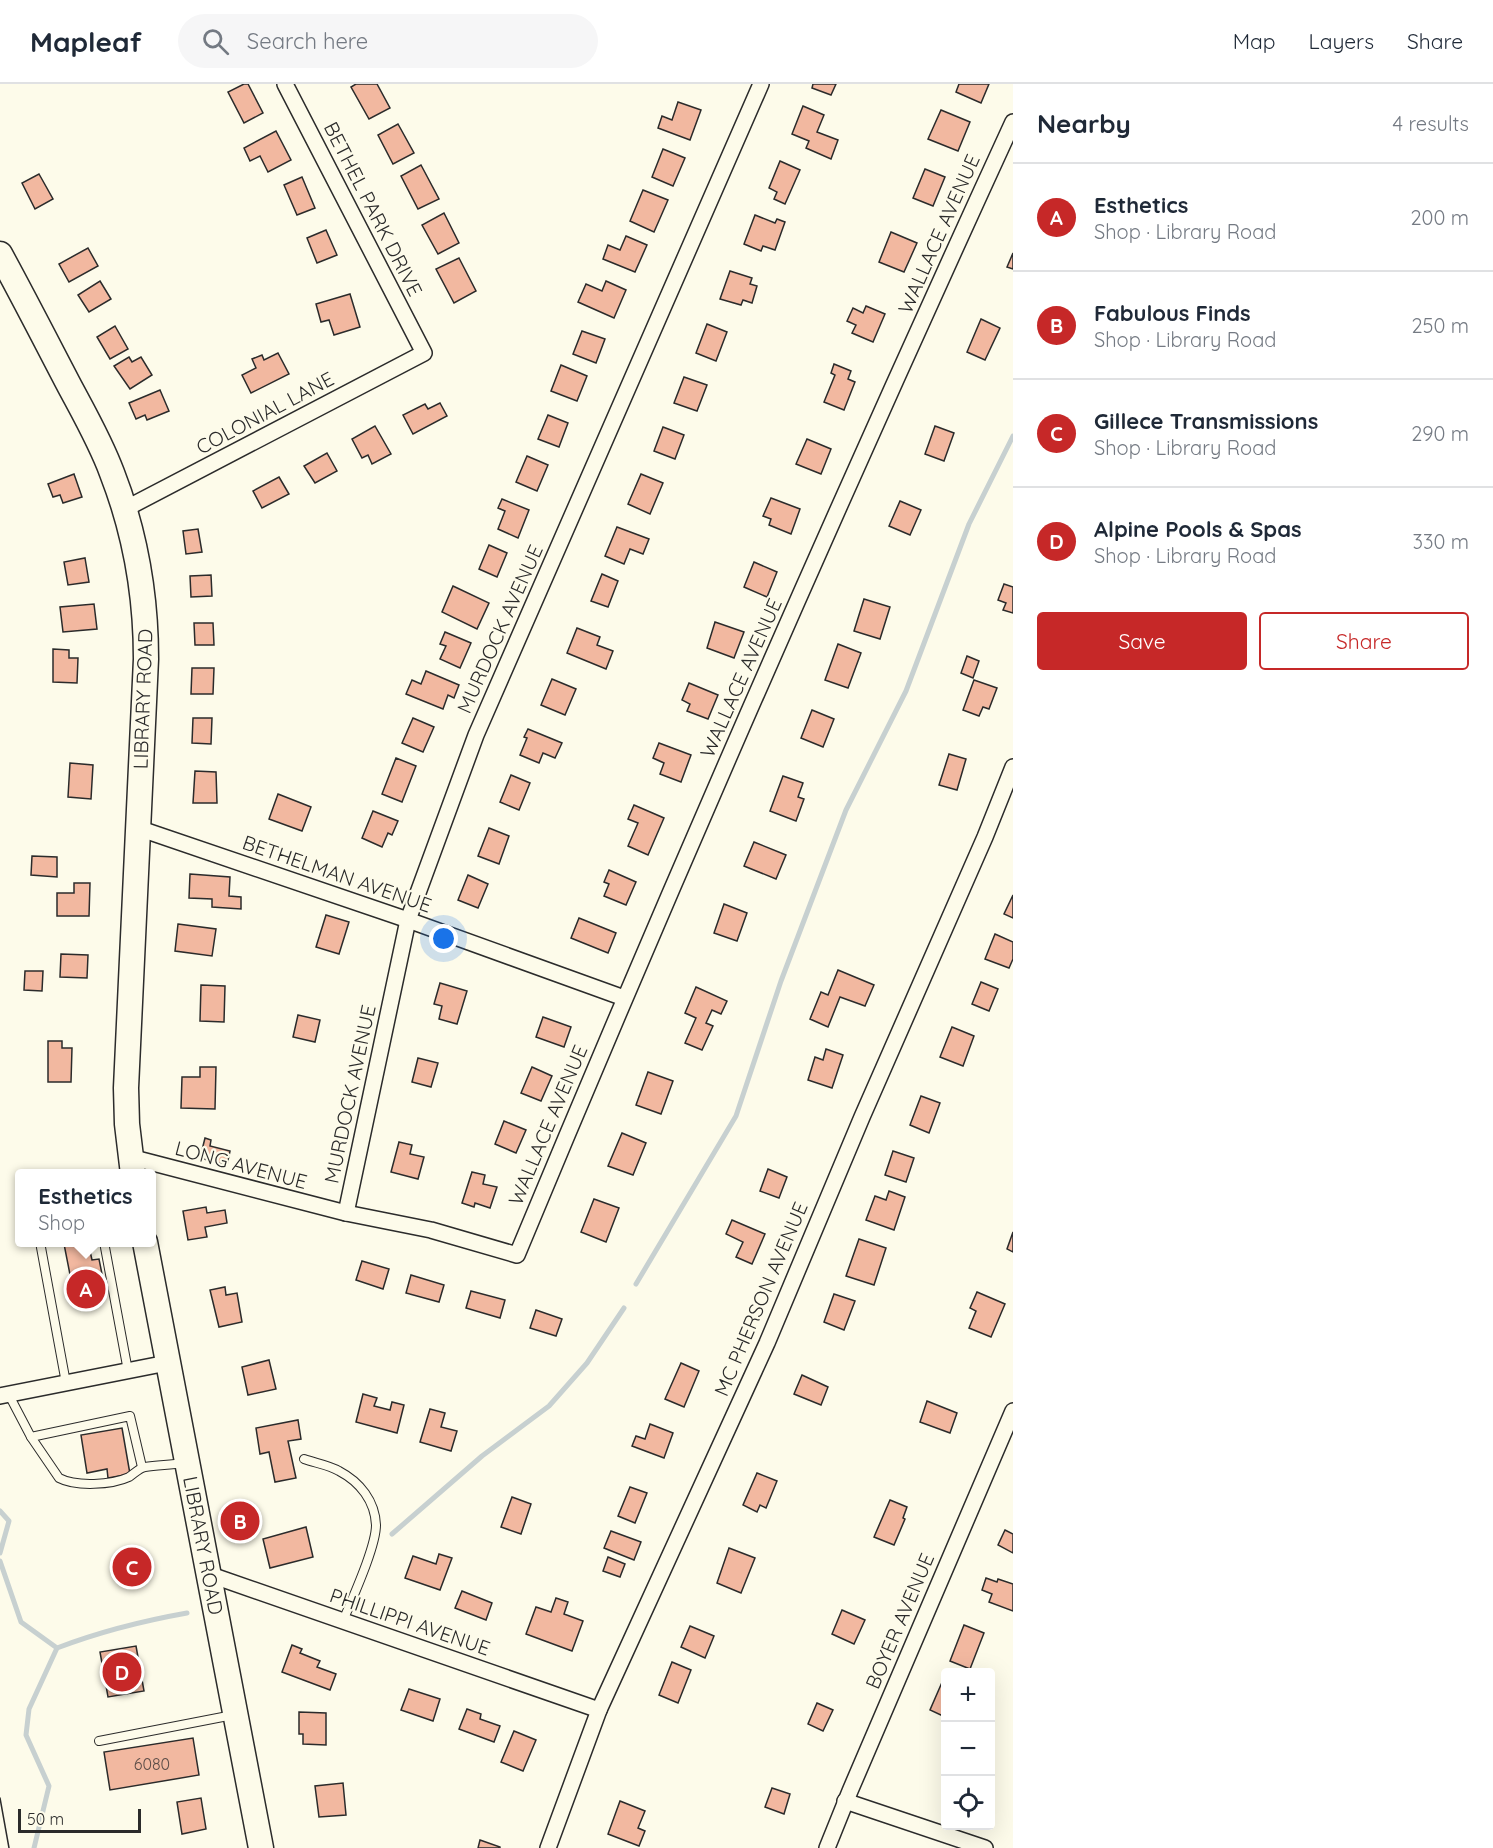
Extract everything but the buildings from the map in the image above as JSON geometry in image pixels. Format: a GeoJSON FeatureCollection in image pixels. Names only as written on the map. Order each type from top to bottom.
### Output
{"type":"FeatureCollection","features":[{"type":"Feature","properties":{"kind":"main road","name":"LIBRARY ROAD"},"geometry":{"type":"LineString","coordinates":[[0,254],[112,472],[125,509],[137,560],[146,624],[126,1088],[126,1124],[131,1165]]}},
{"type":"Feature","properties":{"kind":"main road","name":"LIBRARY ROAD"},"geometry":{"type":"LineString","coordinates":[[146,1247],[261,1848]]}},
{"type":"Feature","properties":{"kind":"street","name":"BETHEL PARK DRIVE"},"geometry":{"type":"LineString","coordinates":[[285,84],[424,353]]}},
{"type":"Feature","properties":{"kind":"street","name":"MURDOCK AVENUE"},"geometry":{"type":"LineString","coordinates":[[346,1213],[408,920],[476,735],[761,84]]}},
{"type":"Feature","properties":{"kind":"street","name":"WALLACE AVENUE"},"geometry":{"type":"LineString","coordinates":[[517,1256],[624,998],[848,486],[1013,122]]}},
{"type":"Feature","properties":{"kind":"street","name":"COLONIAL LANE"},"geometry":{"type":"LineString","coordinates":[[125,509],[424,353]]}},
{"type":"Feature","properties":{"kind":"street","name":"MC PHERSON AVENUE"},"geometry":{"type":"LineString","coordinates":[[548,1848],[599,1710],[767,1343],[862,1117],[985,837],[1013,766]]}},
{"type":"Feature","properties":{"kind":"street","name":"BETHELMAN AVENUE"},"geometry":{"type":"LineString","coordinates":[[138,828],[408,920],[624,998]]}},
{"type":"Feature","properties":{"kind":"street","name":"LONG AVENUE"},"geometry":{"type":"LineString","coordinates":[[131,1165],[149,1169]]}},
{"type":"Feature","properties":{"kind":"street","name":"LONG AVENUE"},"geometry":{"type":"LineString","coordinates":[[156,1171],[431,1230],[517,1256]]}},
{"type":"Feature","properties":{"kind":"street"},"geometry":{"type":"LineString","coordinates":[[4,1395],[167,1363]]}},
{"type":"Feature","properties":{"kind":"street","name":"BOYER AVENUE"},"geometry":{"type":"LineString","coordinates":[[827,1848],[845,1800],[1013,1411]]}},
{"type":"Feature","properties":{"kind":"street","name":"PHILLIPPI AVENUE"},"geometry":{"type":"LineString","coordinates":[[208,1574],[599,1710]]}},
{"type":"Feature","properties":{"kind":"street"},"geometry":{"type":"LineString","coordinates":[[845,1800],[985,1848]]}},
{"type":"Feature","properties":{"kind":"lane"},"geometry":{"type":"LineString","coordinates":[[41,1247],[66,1383]]}},
{"type":"Feature","properties":{"kind":"lane"},"geometry":{"type":"LineString","coordinates":[[105,1247],[128,1371]]}},
{"type":"Feature","properties":{"kind":"lane"},"geometry":{"type":"LineString","coordinates":[[4,1395],[52,1470],[66,1481],[81,1484],[118,1481],[142,1467],[186,1462]]}},
{"type":"Feature","properties":{"kind":"lane"},"geometry":{"type":"LineString","coordinates":[[31,1437],[130,1416],[142,1467]]}},
{"type":"Feature","properties":{"kind":"lane"},"geometry":{"type":"LineString","coordinates":[[304,1459],[338,1470],[360,1487],[370,1499],[376,1526],[369,1553],[343,1621]]}},
{"type":"Feature","properties":{"kind":"lane"},"geometry":{"type":"LineString","coordinates":[[99,1741],[235,1714]]}},
{"type":"Feature","properties":{"kind":"waterway"},"geometry":{"type":"LineString","coordinates":[[636,1284],[736,1116],[781,981],[846,810],[906,691],[969,524],[1013,436]]}},
{"type":"Feature","properties":{"kind":"waterway"},"geometry":{"type":"LineString","coordinates":[[392,1534],[482,1456],[549,1406],[587,1363],[624,1308]]}},
{"type":"Feature","properties":{"kind":"waterway"},"geometry":{"type":"LineString","coordinates":[[0,1511],[9,1521],[0,1553]]}},
{"type":"Feature","properties":{"kind":"waterway"},"geometry":{"type":"LineString","coordinates":[[0,1561],[21,1622],[57,1648],[29,1709],[26,1735],[49,1786],[34,1848]]}},
{"type":"Feature","properties":{"kind":"waterway"},"geometry":{"type":"LineString","coordinates":[[57,1648],[121,1628],[187,1613]]}},
{"type":"Feature","properties":{"kind":"tram line"},"geometry":{"type":"LineString","coordinates":[[0,1798],[9,1848]]}},
{"type":"Feature","properties":{"kind":"place","name":"Esthetics"},"geometry":{"type":"Point","coordinates":[86,1289]}},
{"type":"Feature","properties":{"kind":"place","name":"Fabulous Finds"},"geometry":{"type":"Point","coordinates":[240,1521]}},
{"type":"Feature","properties":{"kind":"place","name":"Gillece Transmissions"},"geometry":{"type":"Point","coordinates":[132,1567]}},
{"type":"Feature","properties":{"kind":"place","name":"Alpine Pools & Spas"},"geometry":{"type":"Point","coordinates":[122,1672]}}]}
